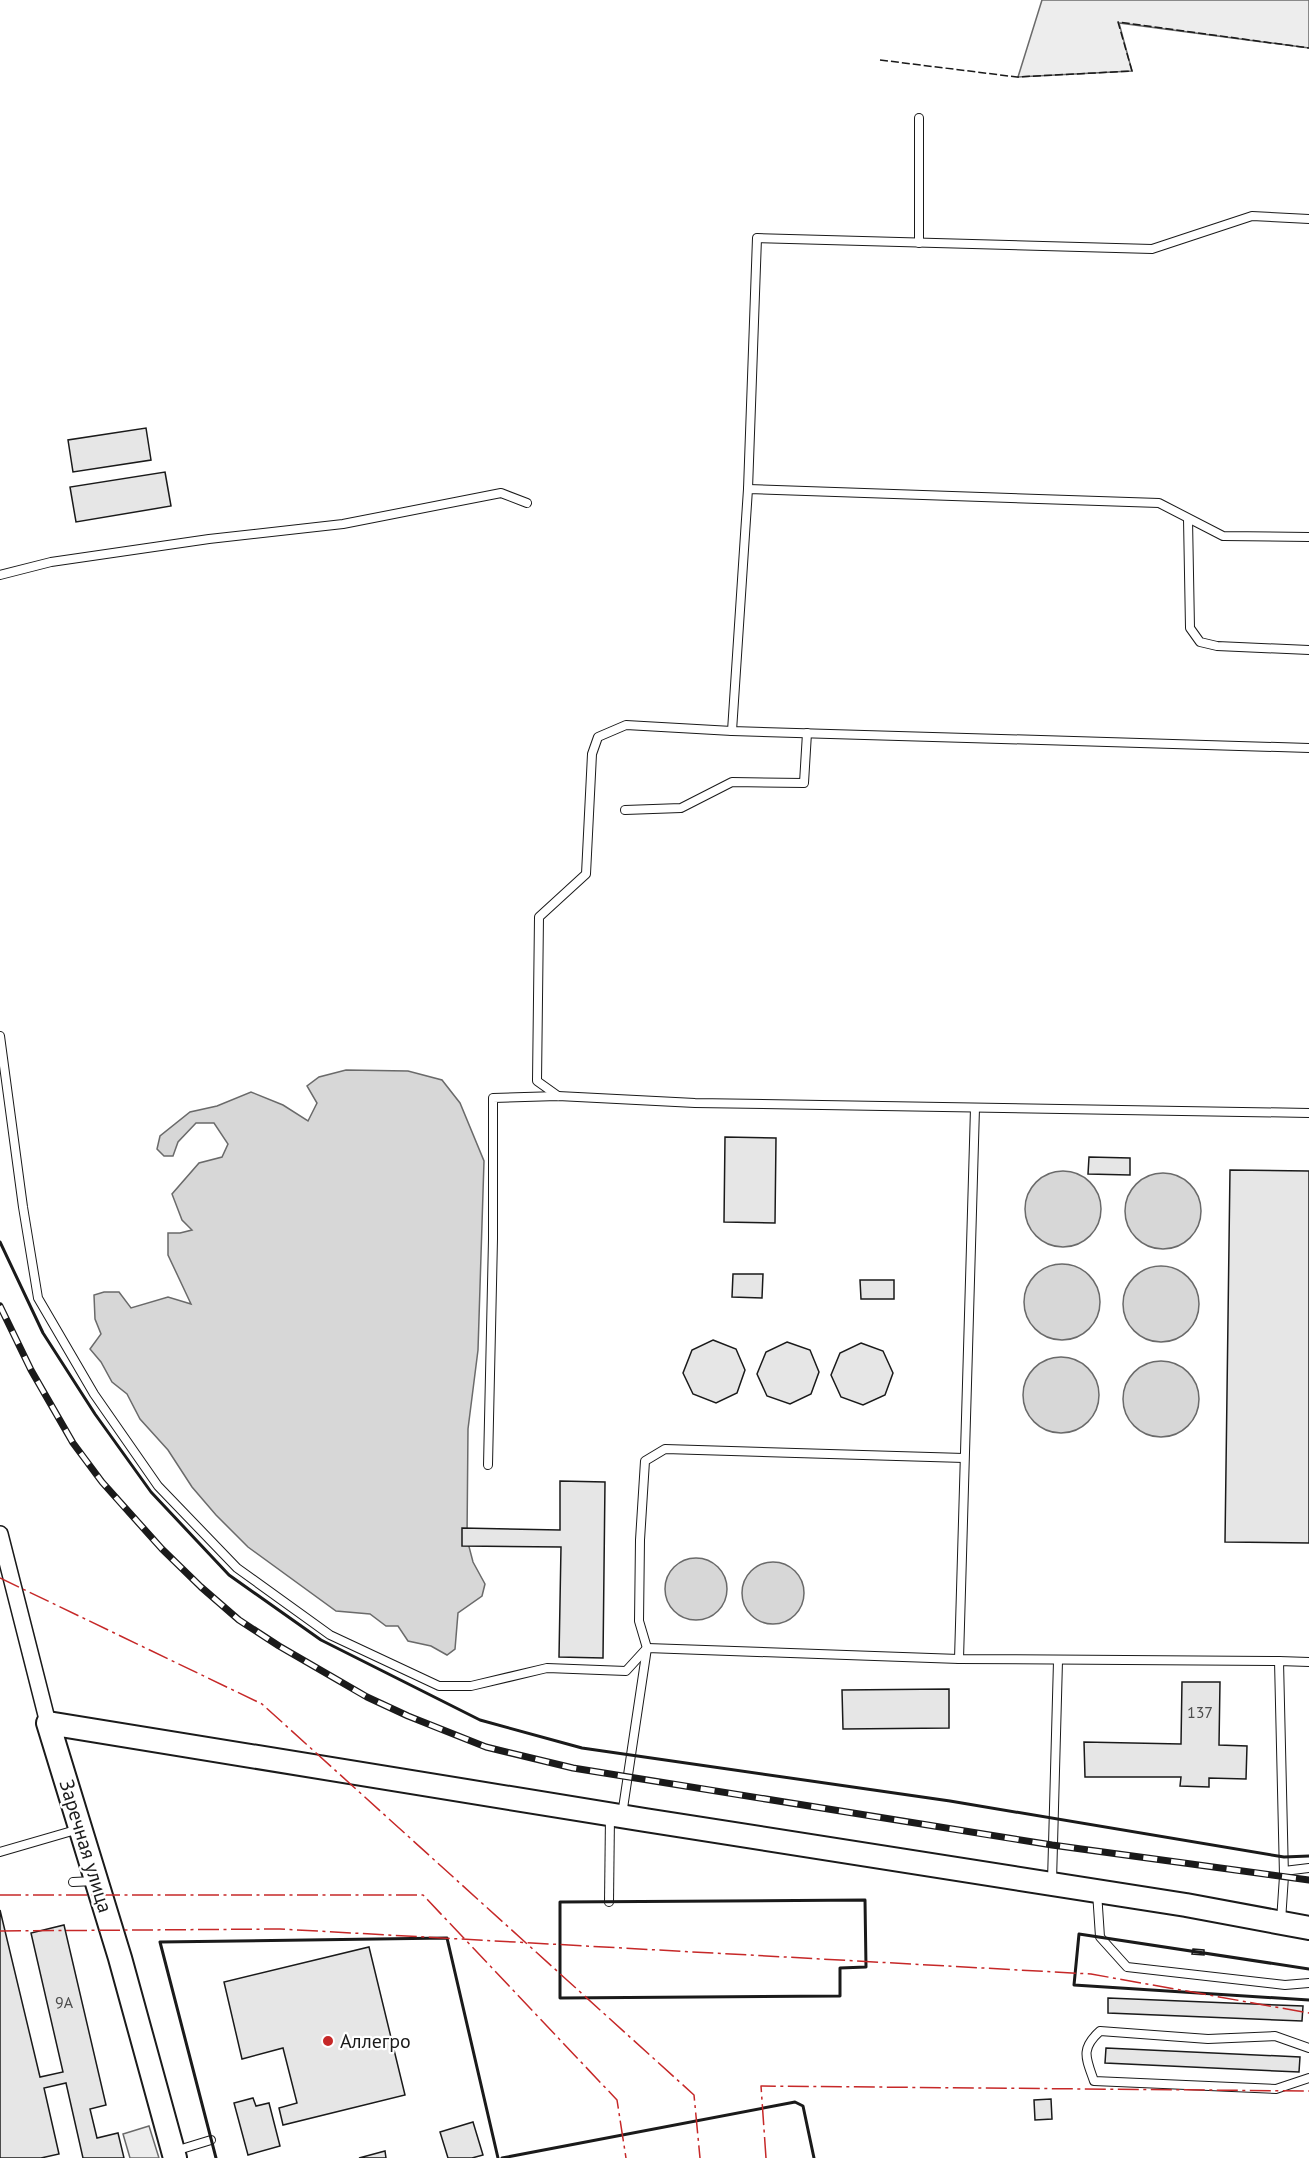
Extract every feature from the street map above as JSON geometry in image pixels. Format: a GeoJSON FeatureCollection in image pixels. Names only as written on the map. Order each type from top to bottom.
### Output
{"type":"FeatureCollection","features":[{"type":"Feature","properties":{"kind":"street","name":"Заречная улица"},"geometry":{"type":"LineString","coordinates":[[0,1534],[48,1723],[123,1968],[174,2155]]}},
{"type":"Feature","properties":{"kind":"street"},"geometry":{"type":"LineString","coordinates":[[48,1723],[616,1816],[1186,1905],[1309,1928]]}},
{"type":"Feature","properties":{"kind":"lane"},"geometry":{"type":"LineString","coordinates":[[919,118],[919,243]]}},
{"type":"Feature","properties":{"kind":"lane"},"geometry":{"type":"LineString","coordinates":[[732,731],[748,489],[757,238],[1152,249],[1252,216],[1309,219]]}},
{"type":"Feature","properties":{"kind":"lane"},"geometry":{"type":"LineString","coordinates":[[748,489],[1159,503],[1223,537],[1309,537]]}},
{"type":"Feature","properties":{"kind":"lane"},"geometry":{"type":"LineString","coordinates":[[0,575],[51,562],[209,539],[343,524],[501,493],[527,503]]}},
{"type":"Feature","properties":{"kind":"lane"},"geometry":{"type":"LineString","coordinates":[[1188,519],[1190,628],[1200,642],[1217,646],[1309,650]]}},
{"type":"Feature","properties":{"kind":"lane"},"geometry":{"type":"LineString","coordinates":[[558,1096],[537,1081],[539,917],[586,874],[592,754],[598,737],[626,725],[732,731],[1309,747]]}},
{"type":"Feature","properties":{"kind":"lane"},"geometry":{"type":"LineString","coordinates":[[625,810],[681,808],[732,782],[804,783],[807,733]]}},
{"type":"Feature","properties":{"kind":"lane"},"geometry":{"type":"LineString","coordinates":[[0,1036],[38,1298],[94,1394],[158,1486],[237,1568],[330,1635],[439,1686],[471,1686],[547,1668],[626,1671],[647,1648],[959,1659],[1309,1662]]}},
{"type":"Feature","properties":{"kind":"lane"},"geometry":{"type":"LineString","coordinates":[[488,1465],[493,1239],[493,1098],[558,1096],[695,1103],[1309,1113]]}},
{"type":"Feature","properties":{"kind":"lane"},"geometry":{"type":"LineString","coordinates":[[959,1659],[975,1108]]}},
{"type":"Feature","properties":{"kind":"lane"},"geometry":{"type":"LineString","coordinates":[[609,1902],[616,1816],[647,1648],[639,1621],[640,1540],[645,1461],[665,1449],[964,1458]]}},
{"type":"Feature","properties":{"kind":"lane"},"geometry":{"type":"LineString","coordinates":[[1052,1884],[1058,1661]]}},
{"type":"Feature","properties":{"kind":"lane"},"geometry":{"type":"LineString","coordinates":[[1279,1661],[1284,1871],[1281,1922]]}},
{"type":"Feature","properties":{"kind":"lane"},"geometry":{"type":"LineString","coordinates":[[0,1852],[80,1828]]}},
{"type":"Feature","properties":{"kind":"lane"},"geometry":{"type":"LineString","coordinates":[[1284,1871],[1309,1868]]}},
{"type":"Feature","properties":{"kind":"lane"},"geometry":{"type":"LineString","coordinates":[[73,1882],[96,1880]]}},
{"type":"Feature","properties":{"kind":"lane"},"geometry":{"type":"LineString","coordinates":[[1096,1891],[1100,1937],[1126,1967],[1285,1984],[1309,1983]]}},
{"type":"Feature","properties":{"kind":"lane"},"geometry":{"type":"LineString","coordinates":[[1309,2048],[1275,2036],[1208,2039],[1100,2031],[1089,2041],[1086,2058],[1094,2081],[1276,2089],[1309,2078]]}},
{"type":"Feature","properties":{"kind":"lane"},"geometry":{"type":"LineString","coordinates":[[174,2155],[211,2140]]}},
{"type":"Feature","properties":{"kind":"shaded area"},"geometry":{"type":"Polygon","coordinates":[[[1042,0],[1309,0],[1309,48],[1119,23],[1132,71],[1018,77],[1042,0]]]}},
{"type":"Feature","properties":{"kind":"shaded area"},"geometry":{"type":"Polygon","coordinates":[[[346,1070],[408,1071],[442,1080],[460,1103],[484,1161],[478,1350],[468,1429],[467,1539],[473,1562],[485,1584],[482,1596],[458,1613],[455,1649],[447,1655],[431,1646],[408,1641],[398,1626],[386,1626],[370,1614],[336,1611],[248,1547],[192,1487],[168,1450],[140,1419],[127,1394],[112,1382],[101,1362],[90,1349],[101,1334],[95,1319],[94,1295],[119,1292],[131,1308],[168,1297],[191,1304],[168,1255],[168,1233],[192,1230],[182,1220],[172,1194],[199,1163],[222,1157],[228,1144],[214,1123],[196,1123],[178,1142],[173,1156],[164,1156],[157,1149],[160,1136],[190,1112],[217,1106],[251,1092],[283,1105],[308,1121],[317,1103],[307,1086],[319,1077],[346,1070]]]}},
{"type":"Feature","properties":{"kind":"shaded area"},"geometry":{"type":"Polygon","coordinates":[[[1063,1171],[1078,1174],[1090,1182],[1098,1194],[1101,1209],[1098,1224],[1090,1236],[1078,1244],[1063,1247],[1048,1244],[1036,1236],[1028,1224],[1025,1209],[1028,1194],[1036,1182],[1048,1174],[1063,1171]]]}},
{"type":"Feature","properties":{"kind":"shaded area"},"geometry":{"type":"Polygon","coordinates":[[[1163,1173],[1178,1176],[1190,1184],[1198,1196],[1201,1211],[1198,1226],[1190,1238],[1178,1246],[1163,1249],[1148,1246],[1136,1238],[1128,1226],[1125,1211],[1128,1196],[1136,1184],[1148,1176],[1163,1173]]]}},
{"type":"Feature","properties":{"kind":"shaded area"},"geometry":{"type":"Polygon","coordinates":[[[1062,1264],[1077,1267],[1089,1275],[1097,1287],[1100,1302],[1097,1317],[1089,1329],[1077,1337],[1062,1340],[1047,1337],[1035,1329],[1027,1317],[1024,1302],[1027,1287],[1035,1275],[1047,1267],[1062,1264]]]}},
{"type":"Feature","properties":{"kind":"shaded area"},"geometry":{"type":"Polygon","coordinates":[[[1161,1266],[1176,1269],[1188,1277],[1196,1289],[1199,1304],[1196,1319],[1188,1331],[1176,1339],[1161,1342],[1146,1339],[1134,1331],[1126,1319],[1123,1304],[1126,1289],[1134,1277],[1146,1269],[1161,1266]]]}},
{"type":"Feature","properties":{"kind":"shaded area"},"geometry":{"type":"Polygon","coordinates":[[[1061,1357],[1076,1360],[1088,1368],[1096,1380],[1099,1395],[1096,1410],[1088,1422],[1076,1430],[1061,1433],[1046,1430],[1034,1422],[1026,1410],[1023,1395],[1026,1380],[1034,1368],[1046,1360],[1061,1357]]]}},
{"type":"Feature","properties":{"kind":"shaded area"},"geometry":{"type":"Polygon","coordinates":[[[1161,1361],[1176,1364],[1188,1372],[1196,1384],[1199,1399],[1196,1414],[1188,1426],[1176,1434],[1161,1437],[1146,1434],[1134,1426],[1126,1414],[1123,1399],[1126,1384],[1134,1372],[1146,1364],[1161,1361]]]}},
{"type":"Feature","properties":{"kind":"shaded area"},"geometry":{"type":"Polygon","coordinates":[[[696,1558],[713,1563],[718,1567],[722,1572],[727,1589],[722,1606],[718,1611],[713,1615],[696,1620],[679,1615],[674,1611],[670,1606],[665,1589],[670,1572],[674,1567],[679,1563],[696,1558]]]}},
{"type":"Feature","properties":{"kind":"shaded area"},"geometry":{"type":"Polygon","coordinates":[[[773,1562],[790,1567],[795,1571],[799,1576],[804,1593],[799,1610],[795,1615],[790,1619],[773,1624],[756,1619],[751,1615],[747,1610],[742,1593],[747,1576],[751,1571],[756,1567],[773,1562]]]}},
{"type":"Feature","properties":{"kind":"shaded area"},"geometry":{"type":"Polygon","coordinates":[[[149,2126],[159,2158],[130,2158],[123,2134],[149,2126]]]}},
{"type":"Feature","properties":{"kind":"building"},"geometry":{"type":"Polygon","coordinates":[[[146,428],[151,460],[73,472],[68,440],[146,428]]]}},
{"type":"Feature","properties":{"kind":"building"},"geometry":{"type":"Polygon","coordinates":[[[165,472],[171,506],[76,522],[70,487],[165,472]]]}},
{"type":"Feature","properties":{"kind":"building"},"geometry":{"type":"Polygon","coordinates":[[[725,1137],[776,1138],[775,1223],[724,1222],[725,1137]]]}},
{"type":"Feature","properties":{"kind":"building"},"geometry":{"type":"Polygon","coordinates":[[[1089,1157],[1130,1158],[1130,1175],[1088,1174],[1089,1157]]]}},
{"type":"Feature","properties":{"kind":"building"},"geometry":{"type":"Polygon","coordinates":[[[1230,1170],[1309,1171],[1309,1543],[1225,1542],[1230,1170]]]}},
{"type":"Feature","properties":{"kind":"building"},"geometry":{"type":"Polygon","coordinates":[[[733,1274],[763,1274],[762,1298],[732,1297],[733,1274]]]}},
{"type":"Feature","properties":{"kind":"building"},"geometry":{"type":"Polygon","coordinates":[[[860,1280],[894,1280],[894,1299],[861,1299],[860,1280]]]}},
{"type":"Feature","properties":{"kind":"building"},"geometry":{"type":"Polygon","coordinates":[[[713,1340],[736,1349],[745,1370],[737,1393],[716,1403],[693,1394],[683,1373],[692,1350],[713,1340]]]}},
{"type":"Feature","properties":{"kind":"building"},"geometry":{"type":"Polygon","coordinates":[[[787,1342],[810,1350],[819,1372],[811,1394],[790,1404],[767,1396],[757,1374],[766,1352],[787,1342]]]}},
{"type":"Feature","properties":{"kind":"building"},"geometry":{"type":"Polygon","coordinates":[[[861,1343],[883,1351],[893,1373],[885,1395],[863,1405],[841,1397],[831,1375],[840,1353],[861,1343]]]}},
{"type":"Feature","properties":{"kind":"building"},"geometry":{"type":"Polygon","coordinates":[[[560,1481],[605,1482],[603,1658],[559,1657],[561,1547],[462,1546],[462,1528],[560,1530],[560,1481]]]}},
{"type":"Feature","properties":{"kind":"building"},"geometry":{"type":"Polygon","coordinates":[[[1182,1682],[1220,1682],[1219,1745],[1247,1746],[1246,1779],[1209,1778],[1209,1787],[1180,1786],[1181,1777],[1085,1777],[1084,1742],[1181,1744],[1182,1682]]]}},
{"type":"Feature","properties":{"kind":"building"},"geometry":{"type":"Polygon","coordinates":[[[949,1689],[949,1728],[843,1729],[842,1690],[949,1689]]]}},
{"type":"Feature","properties":{"kind":"building"},"geometry":{"type":"Polygon","coordinates":[[[0,1910],[40,2077],[63,2072],[31,1933],[64,1925],[106,2105],[90,2109],[97,2138],[118,2133],[124,2158],[83,2158],[66,2083],[44,2088],[59,2154],[41,2158],[0,2158],[0,1910]]]}},
{"type":"Feature","properties":{"kind":"building"},"geometry":{"type":"Polygon","coordinates":[[[369,1947],[405,2095],[283,2125],[279,2108],[297,2103],[283,2048],[242,2059],[224,1982],[369,1947]]]}},
{"type":"Feature","properties":{"kind":"building"},"geometry":{"type":"Polygon","coordinates":[[[1193,1949],[1204,1950],[1204,1955],[1192,1954],[1193,1949]]]}},
{"type":"Feature","properties":{"kind":"building"},"geometry":{"type":"Polygon","coordinates":[[[1108,1998],[1303,2006],[1302,2021],[1108,2013],[1108,1998]]]}},
{"type":"Feature","properties":{"kind":"building"},"geometry":{"type":"Polygon","coordinates":[[[1106,2048],[1300,2057],[1299,2072],[1105,2063],[1106,2048]]]}},
{"type":"Feature","properties":{"kind":"building"},"geometry":{"type":"Polygon","coordinates":[[[253,2098],[256,2106],[269,2103],[280,2146],[248,2155],[234,2103],[253,2098]]]}},
{"type":"Feature","properties":{"kind":"building"},"geometry":{"type":"Polygon","coordinates":[[[1051,2099],[1052,2119],[1035,2120],[1034,2100],[1051,2099]]]}},
{"type":"Feature","properties":{"kind":"building"},"geometry":{"type":"Polygon","coordinates":[[[473,2122],[483,2155],[472,2158],[448,2158],[440,2132],[473,2122]]]}},
{"type":"Feature","properties":{"kind":"building"},"geometry":{"type":"Polygon","coordinates":[[[385,2151],[386,2158],[359,2158],[385,2151]]]}},
{"type":"Feature","properties":{"kind":"railway"},"geometry":{"type":"LineString","coordinates":[[0,1306],[31,1370],[73,1443],[102,1482],[162,1549],[239,1620],[367,1697],[408,1716],[486,1747],[573,1768],[1052,1845],[1309,1880]]}},
{"type":"Feature","properties":{"kind":"fence"},"geometry":{"type":"LineString","coordinates":[[880,60],[1017,77],[1132,71],[1118,22],[1309,48]]}},
{"type":"Feature","properties":{"kind":"wall"},"geometry":{"type":"LineString","coordinates":[[0,1242],[43,1333],[95,1414],[151,1492],[229,1575],[321,1640],[480,1720],[582,1748],[950,1801],[1284,1857],[1309,1856]]}},
{"type":"Feature","properties":{"kind":"wall"},"geometry":{"type":"LineString","coordinates":[[865,1900],[866,1967],[840,1968],[840,1996],[560,1998],[560,1902],[865,1900]]}},
{"type":"Feature","properties":{"kind":"wall"},"geometry":{"type":"LineString","coordinates":[[1309,1969],[1079,1934],[1074,1985],[1309,2000]]}},
{"type":"Feature","properties":{"kind":"wall"},"geometry":{"type":"LineString","coordinates":[[216,2158],[160,1942],[447,1938],[498,2158]]}},
{"type":"Feature","properties":{"kind":"wall"},"geometry":{"type":"LineString","coordinates":[[502,2158],[795,2102],[803,2106],[814,2158]]}},
{"type":"Feature","properties":{"kind":"power"},"geometry":{"type":"LineString","coordinates":[[0,1578],[262,1704],[694,2095],[700,2158]]}},
{"type":"Feature","properties":{"kind":"power"},"geometry":{"type":"LineString","coordinates":[[0,1895],[423,1895],[617,2100],[626,2158]]}},
{"type":"Feature","properties":{"kind":"power"},"geometry":{"type":"LineString","coordinates":[[0,1931],[280,1929],[1091,1974],[1309,2013]]}},
{"type":"Feature","properties":{"kind":"power"},"geometry":{"type":"LineString","coordinates":[[766,2158],[761,2086],[1309,2091]]}},
{"type":"Feature","properties":{"kind":"place","name":"Аллегро"},"geometry":{"type":"Point","coordinates":[328,2041]}}]}
